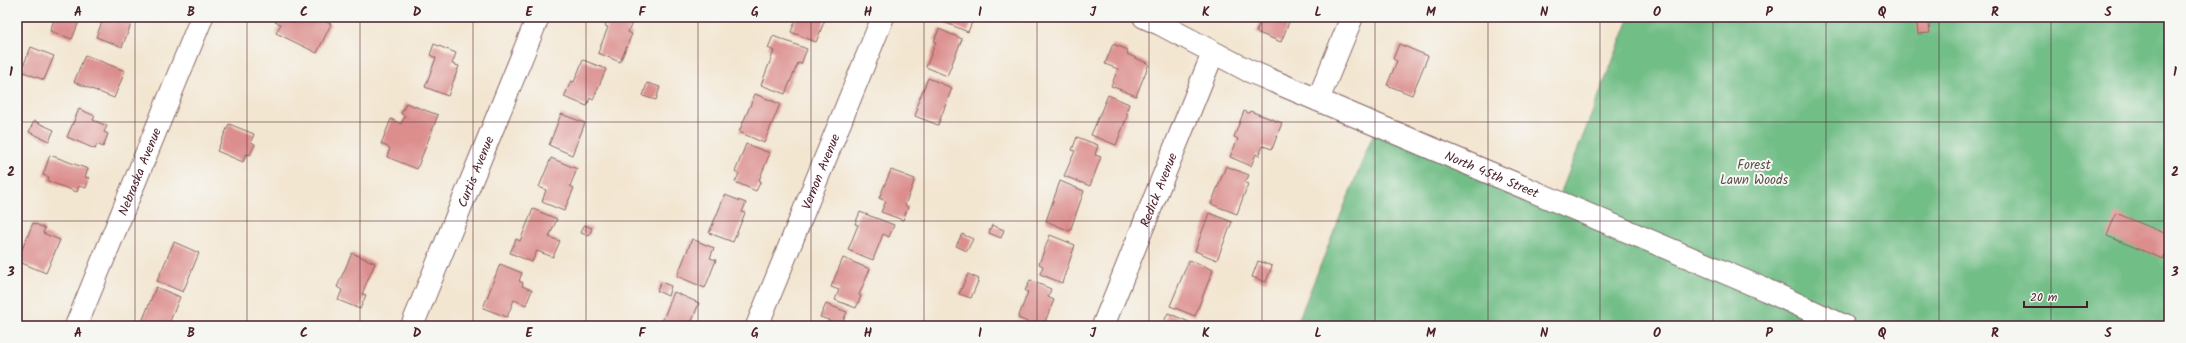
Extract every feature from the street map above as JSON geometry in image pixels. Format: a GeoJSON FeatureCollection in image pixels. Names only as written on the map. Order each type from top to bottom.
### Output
{"type":"FeatureCollection","features":[{"type":"Feature","properties":{"kind":"street","name":"Nebraska Avenue"},"geometry":{"type":"LineString","coordinates":[[76,326],[202,17]]}},
{"type":"Feature","properties":{"kind":"street","name":"Curtis Avenue"},"geometry":{"type":"LineString","coordinates":[[412,326],[538,17]]}},
{"type":"Feature","properties":{"kind":"street","name":"Vernon Avenue"},"geometry":{"type":"LineString","coordinates":[[758,326],[882,17]]}},
{"type":"Feature","properties":{"kind":"street","name":"North 45th Street"},"geometry":{"type":"LineString","coordinates":[[1144,17],[1160,24],[1213,54],[1247,70],[1766,290],[1844,326]]}},
{"type":"Feature","properties":{"kind":"street"},"geometry":{"type":"LineString","coordinates":[[1318,100],[1352,17]]}},
{"type":"Feature","properties":{"kind":"street","name":"Redick Avenue"},"geometry":{"type":"LineString","coordinates":[[1103,326],[1213,54]]}},
{"type":"Feature","properties":{"kind":"green space","name":"Forest Lawn Woods"},"geometry":{"type":"Polygon","coordinates":[[[1630,17],[2169,17],[2169,326],[1296,326],[1377,125],[1557,202],[1630,17]]]}},
{"type":"Feature","properties":{"kind":"building"},"geometry":{"type":"Polygon","coordinates":[[[55,17],[74,17],[80,19],[72,39],[50,31],[55,17]]]}},
{"type":"Feature","properties":{"kind":"building"},"geometry":{"type":"Polygon","coordinates":[[[104,17],[134,17],[122,47],[96,37],[104,17]]]}},
{"type":"Feature","properties":{"kind":"building"},"geometry":{"type":"Polygon","coordinates":[[[277,17],[317,17],[331,24],[317,53],[276,33],[281,24],[275,22],[277,17]]]}},
{"type":"Feature","properties":{"kind":"building"},"geometry":{"type":"Polygon","coordinates":[[[609,17],[617,17],[632,23],[628,32],[632,34],[620,62],[598,53],[608,27],[605,26],[609,17]]]}},
{"type":"Feature","properties":{"kind":"building"},"geometry":{"type":"Polygon","coordinates":[[[797,17],[826,17],[816,42],[791,32],[797,17]]]}},
{"type":"Feature","properties":{"kind":"building"},"geometry":{"type":"Polygon","coordinates":[[[946,17],[974,17],[968,32],[944,22],[946,17]]]}},
{"type":"Feature","properties":{"kind":"building"},"geometry":{"type":"Polygon","coordinates":[[[1262,17],[1291,17],[1281,42],[1256,32],[1262,17]]]}},
{"type":"Feature","properties":{"kind":"building"},"geometry":{"type":"Polygon","coordinates":[[[1916,17],[1928,17],[1930,33],[1918,34],[1916,17]]]}},
{"type":"Feature","properties":{"kind":"building"},"geometry":{"type":"Polygon","coordinates":[[[939,29],[962,39],[947,76],[926,67],[936,42],[934,41],[939,29]]]}},
{"type":"Feature","properties":{"kind":"building"},"geometry":{"type":"Polygon","coordinates":[[[773,36],[807,49],[801,64],[798,63],[785,94],[761,85],[774,51],[768,48],[773,36]]]}},
{"type":"Feature","properties":{"kind":"building"},"geometry":{"type":"Polygon","coordinates":[[[434,44],[456,53],[452,64],[459,66],[448,96],[425,87],[436,58],[430,55],[434,44]]]}},
{"type":"Feature","properties":{"kind":"building"},"geometry":{"type":"Polygon","coordinates":[[[1113,44],[1128,50],[1127,54],[1149,64],[1136,96],[1111,86],[1118,69],[1105,64],[1113,44]]]}},
{"type":"Feature","properties":{"kind":"building"},"geometry":{"type":"Polygon","coordinates":[[[1399,44],[1428,56],[1412,95],[1387,85],[1397,61],[1393,59],[1399,44]]]}},
{"type":"Feature","properties":{"kind":"building"},"geometry":{"type":"Polygon","coordinates":[[[31,47],[54,56],[44,80],[21,71],[31,47]]]}},
{"type":"Feature","properties":{"kind":"building"},"geometry":{"type":"Polygon","coordinates":[[[85,55],[125,71],[114,98],[74,82],[85,55]]]}},
{"type":"Feature","properties":{"kind":"building"},"geometry":{"type":"Polygon","coordinates":[[[583,60],[606,69],[593,100],[590,98],[587,106],[564,97],[571,81],[574,82],[583,60]]]}},
{"type":"Feature","properties":{"kind":"building"},"geometry":{"type":"Polygon","coordinates":[[[928,78],[952,88],[938,125],[915,116],[918,108],[916,107],[928,78]]]}},
{"type":"Feature","properties":{"kind":"building"},"geometry":{"type":"Polygon","coordinates":[[[647,83],[660,87],[656,100],[643,96],[647,83]]]}},
{"type":"Feature","properties":{"kind":"building"},"geometry":{"type":"Polygon","coordinates":[[[755,94],[780,104],[764,143],[739,132],[755,94]]]}},
{"type":"Feature","properties":{"kind":"building"},"geometry":{"type":"Polygon","coordinates":[[[1108,95],[1129,104],[1126,113],[1128,114],[1116,145],[1091,135],[1108,95]]]}},
{"type":"Feature","properties":{"kind":"building"},"geometry":{"type":"Polygon","coordinates":[[[406,103],[438,115],[417,169],[387,157],[390,148],[381,144],[391,119],[401,124],[405,116],[401,114],[406,103]]]}},
{"type":"Feature","properties":{"kind":"building"},"geometry":{"type":"Polygon","coordinates":[[[79,109],[95,116],[93,120],[107,126],[104,132],[108,134],[103,147],[97,144],[95,149],[67,137],[79,109]]]}},
{"type":"Feature","properties":{"kind":"building"},"geometry":{"type":"Polygon","coordinates":[[[1244,111],[1249,113],[1250,111],[1282,123],[1272,149],[1263,146],[1259,156],[1256,154],[1251,166],[1230,157],[1238,139],[1234,137],[1244,111]]]}},
{"type":"Feature","properties":{"kind":"building"},"geometry":{"type":"Polygon","coordinates":[[[561,114],[585,123],[572,155],[549,145],[561,114]]]}},
{"type":"Feature","properties":{"kind":"building"},"geometry":{"type":"Polygon","coordinates":[[[34,121],[54,130],[49,141],[29,132],[34,121]]]}},
{"type":"Feature","properties":{"kind":"building"},"geometry":{"type":"Polygon","coordinates":[[[229,124],[254,134],[251,142],[255,144],[250,155],[246,154],[243,162],[217,151],[229,124]]]}},
{"type":"Feature","properties":{"kind":"building"},"geometry":{"type":"Polygon","coordinates":[[[1077,137],[1098,145],[1095,155],[1101,157],[1090,186],[1064,176],[1075,151],[1072,150],[1077,137]]]}},
{"type":"Feature","properties":{"kind":"building"},"geometry":{"type":"Polygon","coordinates":[[[746,144],[770,153],[759,180],[761,181],[756,191],[735,182],[739,174],[735,172],[746,144]]]}},
{"type":"Feature","properties":{"kind":"building"},"geometry":{"type":"Polygon","coordinates":[[[50,155],[88,169],[85,177],[89,178],[86,188],[79,186],[77,192],[48,181],[49,177],[43,175],[50,155]]]}},
{"type":"Feature","properties":{"kind":"building"},"geometry":{"type":"Polygon","coordinates":[[[551,158],[577,169],[570,186],[574,188],[564,211],[542,202],[546,190],[539,187],[551,158]]]}},
{"type":"Feature","properties":{"kind":"building"},"geometry":{"type":"Polygon","coordinates":[[[1226,166],[1249,175],[1245,183],[1248,184],[1237,214],[1211,204],[1226,166]]]}},
{"type":"Feature","properties":{"kind":"building"},"geometry":{"type":"Polygon","coordinates":[[[891,170],[915,179],[905,205],[908,207],[903,220],[881,212],[886,201],[879,198],[891,170]]]}},
{"type":"Feature","properties":{"kind":"building"},"geometry":{"type":"Polygon","coordinates":[[[1060,181],[1084,191],[1070,231],[1046,221],[1060,181]]]}},
{"type":"Feature","properties":{"kind":"building"},"geometry":{"type":"Polygon","coordinates":[[[2169,191],[2169,201],[2166,200],[2169,191]]]}},
{"type":"Feature","properties":{"kind":"building"},"geometry":{"type":"Polygon","coordinates":[[[725,195],[746,203],[742,212],[745,213],[733,242],[709,233],[725,195]]]}},
{"type":"Feature","properties":{"kind":"building"},"geometry":{"type":"Polygon","coordinates":[[[533,209],[557,219],[549,237],[560,241],[553,257],[537,251],[532,262],[510,253],[516,239],[520,241],[533,209]]]}},
{"type":"Feature","properties":{"kind":"building"},"geometry":{"type":"Polygon","coordinates":[[[860,212],[894,225],[889,237],[883,234],[873,260],[848,250],[858,225],[855,224],[860,212]]]}},
{"type":"Feature","properties":{"kind":"building"},"geometry":{"type":"Polygon","coordinates":[[[1209,213],[1232,222],[1217,260],[1195,251],[1209,213]]]}},
{"type":"Feature","properties":{"kind":"building"},"geometry":{"type":"Polygon","coordinates":[[[2116,213],[2169,235],[2169,244],[2163,259],[2107,236],[2116,213]]]}},
{"type":"Feature","properties":{"kind":"building"},"geometry":{"type":"Polygon","coordinates":[[[33,223],[45,228],[43,233],[60,240],[46,273],[17,261],[33,223]]]}},
{"type":"Feature","properties":{"kind":"building"},"geometry":{"type":"Polygon","coordinates":[[[584,225],[592,228],[589,236],[581,233],[584,225]]]}},
{"type":"Feature","properties":{"kind":"building"},"geometry":{"type":"Polygon","coordinates":[[[992,225],[1004,230],[1001,238],[989,233],[992,225]]]}},
{"type":"Feature","properties":{"kind":"building"},"geometry":{"type":"Polygon","coordinates":[[[962,234],[973,239],[967,251],[956,246],[962,234]]]}},
{"type":"Feature","properties":{"kind":"building"},"geometry":{"type":"Polygon","coordinates":[[[1050,235],[1075,245],[1062,283],[1040,274],[1043,266],[1039,264],[1050,235]]]}},
{"type":"Feature","properties":{"kind":"building"},"geometry":{"type":"Polygon","coordinates":[[[692,239],[714,248],[710,258],[716,260],[705,288],[677,276],[692,239]]]}},
{"type":"Feature","properties":{"kind":"building"},"geometry":{"type":"Polygon","coordinates":[[[174,242],[199,253],[183,292],[157,281],[174,242]]]}},
{"type":"Feature","properties":{"kind":"building"},"geometry":{"type":"Polygon","coordinates":[[[352,253],[375,263],[362,294],[366,295],[360,309],[338,300],[342,290],[337,287],[352,253]]]}},
{"type":"Feature","properties":{"kind":"building"},"geometry":{"type":"Polygon","coordinates":[[[843,258],[870,269],[859,295],[861,296],[856,308],[835,300],[839,290],[831,287],[843,258]]]}},
{"type":"Feature","properties":{"kind":"building"},"geometry":{"type":"Polygon","coordinates":[[[1189,260],[1213,270],[1195,316],[1170,306],[1189,260]]]}},
{"type":"Feature","properties":{"kind":"building"},"geometry":{"type":"Polygon","coordinates":[[[1258,261],[1272,266],[1266,282],[1252,277],[1258,261]]]}},
{"type":"Feature","properties":{"kind":"building"},"geometry":{"type":"Polygon","coordinates":[[[500,264],[522,273],[519,281],[523,283],[522,286],[532,290],[526,305],[514,300],[507,317],[483,308],[500,264]]]}},
{"type":"Feature","properties":{"kind":"building"},"geometry":{"type":"Polygon","coordinates":[[[968,274],[979,279],[971,298],[959,294],[968,274]]]}},
{"type":"Feature","properties":{"kind":"building"},"geometry":{"type":"Polygon","coordinates":[[[1030,280],[1051,289],[1048,297],[1054,300],[1043,326],[1037,326],[1018,318],[1028,292],[1025,291],[1030,280]]]}},
{"type":"Feature","properties":{"kind":"building"},"geometry":{"type":"Polygon","coordinates":[[[661,282],[671,286],[668,296],[657,291],[661,282]]]}},
{"type":"Feature","properties":{"kind":"building"},"geometry":{"type":"Polygon","coordinates":[[[156,287],[180,297],[168,326],[141,324],[156,287]]]}},
{"type":"Feature","properties":{"kind":"building"},"geometry":{"type":"Polygon","coordinates":[[[674,292],[699,303],[690,326],[666,326],[667,324],[662,322],[674,292]]]}},
{"type":"Feature","properties":{"kind":"building"},"geometry":{"type":"Polygon","coordinates":[[[826,304],[847,312],[842,323],[849,326],[826,326],[829,320],[820,317],[826,304]]]}},
{"type":"Feature","properties":{"kind":"building"},"geometry":{"type":"Polygon","coordinates":[[[1168,313],[1189,322],[1187,326],[1162,326],[1168,313]]]}},
{"type":"Feature","properties":{"kind":"building"},"geometry":{"type":"Polygon","coordinates":[[[1005,322],[1014,326],[1004,326],[1005,322]]]}}]}
